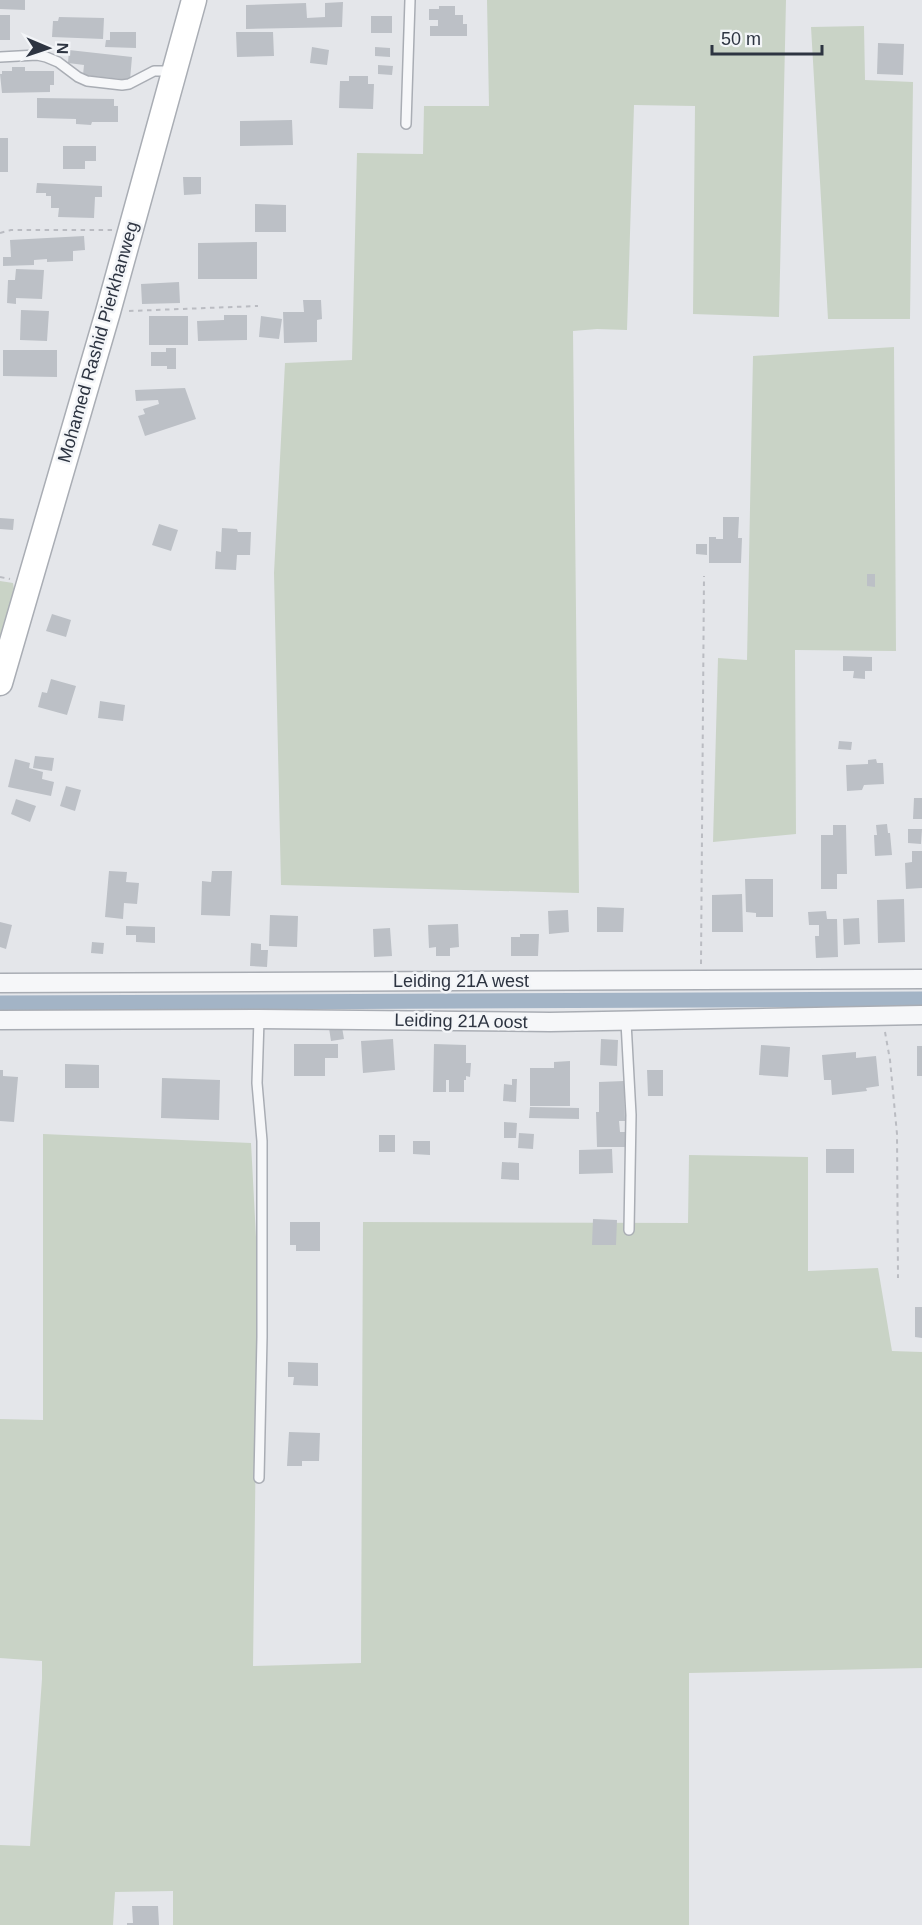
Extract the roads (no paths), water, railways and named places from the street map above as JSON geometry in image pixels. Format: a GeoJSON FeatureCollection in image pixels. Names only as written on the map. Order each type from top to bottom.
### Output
{"type":"FeatureCollection","features":[{"type":"Feature","properties":{"kind":"street","name":"Mohamed Rashid Pierkhanweg"},"geometry":{"type":"LineString","coordinates":[[0,683],[108,312],[194,0]]}},
{"type":"Feature","properties":{"kind":"street","name":"Leiding 21A west"},"geometry":{"type":"LineString","coordinates":[[0,983],[922,979]]}},
{"type":"Feature","properties":{"kind":"street","name":"Leiding 21A oost"},"geometry":{"type":"LineString","coordinates":[[0,1020],[259,1019],[626,1022],[922,1015]]}},
{"type":"Feature","properties":{"kind":"lane"},"geometry":{"type":"LineString","coordinates":[[406,124],[410,0]]}},
{"type":"Feature","properties":{"kind":"lane"},"geometry":{"type":"LineString","coordinates":[[0,57],[46,57],[87,81],[122,85],[129,84],[154,71],[174,71]]}},
{"type":"Feature","properties":{"kind":"lane"},"geometry":{"type":"LineString","coordinates":[[259,1019],[257,1083],[262,1141],[259,1478]]}},
{"type":"Feature","properties":{"kind":"lane"},"geometry":{"type":"LineString","coordinates":[[626,1022],[632,1115],[629,1230]]}},
{"type":"Feature","properties":{"kind":"waterway"},"geometry":{"type":"LineString","coordinates":[[0,1003],[922,999]]}}]}
